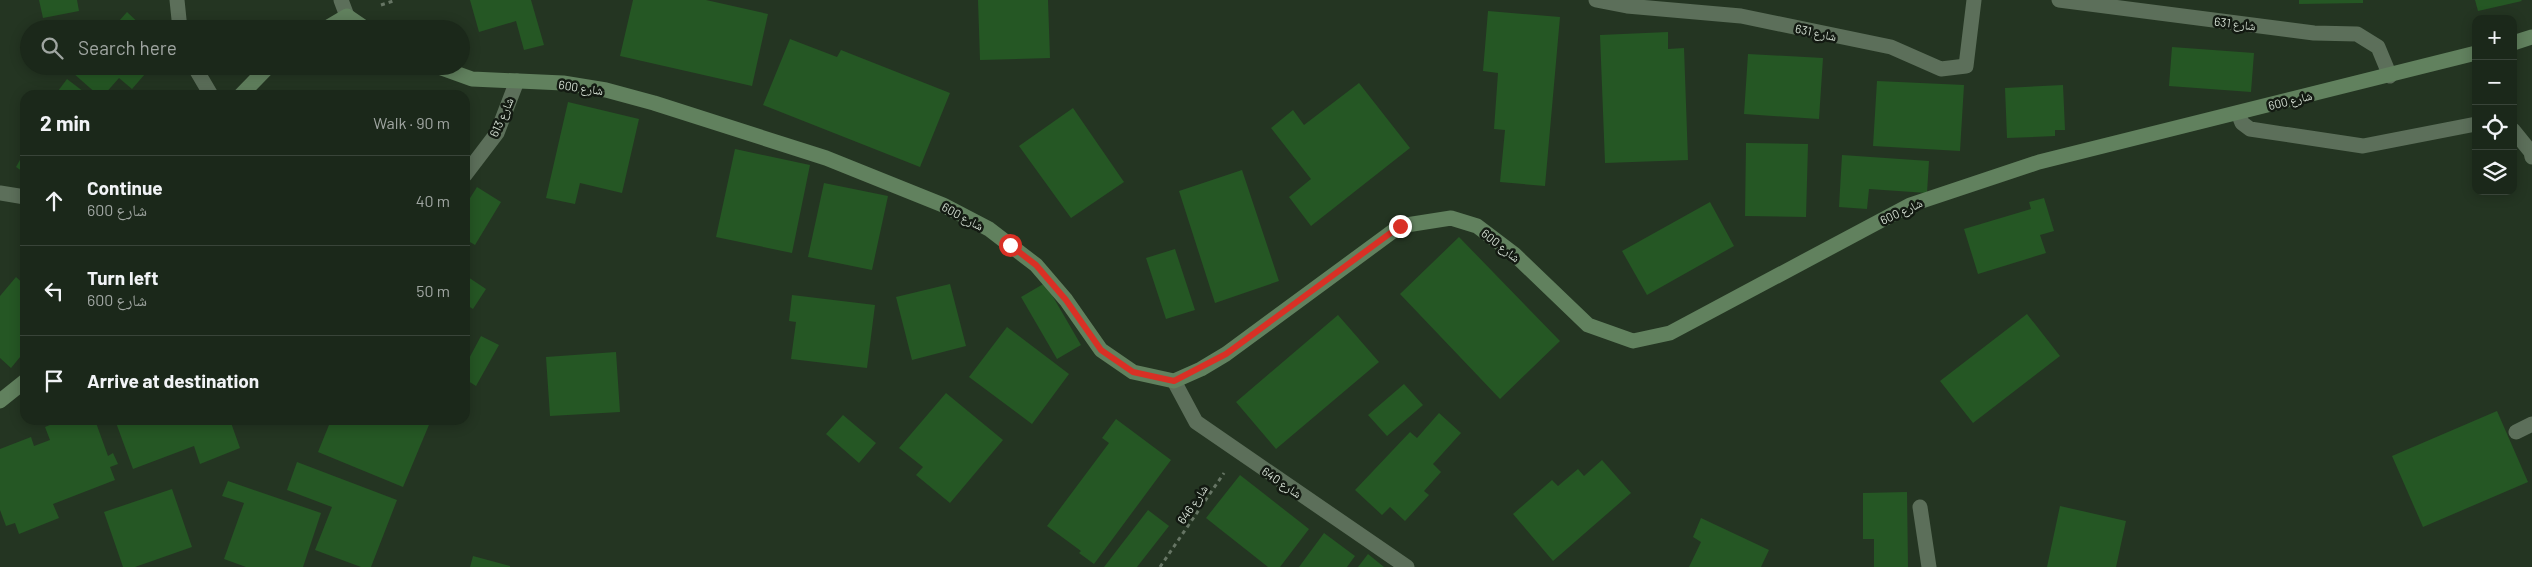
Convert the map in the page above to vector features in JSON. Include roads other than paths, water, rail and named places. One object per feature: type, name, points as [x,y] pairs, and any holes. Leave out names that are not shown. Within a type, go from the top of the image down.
[{"type":"main road","points":[[340,20],[347,16],[353,20]]},
{"type":"main road","points":[[2517,42],[2532,37]]},
{"type":"main road","name":"شارع 600","points":[[463,75],[472,78],[563,83],[606,90],[654,103],[826,158],[943,205],[989,229],[1036,265],[1066,300],[1101,350],[1133,372],[1174,381],[1226,354],[1400,226],[1451,218],[1477,226],[1535,272],[1588,325],[1633,341],[1670,333],[1910,205],[2039,162],[2472,54]]},
{"type":"main road","points":[[246,90],[260,75]]},
{"type":"main road","points":[[0,401],[20,384]]},
{"type":"street","points":[[177,0],[179,20]]},
{"type":"street","points":[[341,0],[347,16]]},
{"type":"street","name":"شارع 631","points":[[1596,0],[1627,6],[1740,16],[1891,47],[1941,69],[1966,66],[1974,0]]},
{"type":"street","name":"شارع 631","points":[[2059,0],[2314,33],[2356,34],[2378,47],[2390,76]]},
{"type":"street","points":[[199,75],[208,90]]},
{"type":"street","name":"شارع 613","points":[[470,168],[496,133],[517,81]]},
{"type":"street","points":[[2238,113],[2242,124],[2250,129],[2363,146],[2472,125]]},
{"type":"street","points":[[2517,136],[2532,157]]},
{"type":"street","points":[[0,193],[20,196]]},
{"type":"street","name":"شارع 640","points":[[1174,381],[1196,422],[1407,567]]},
{"type":"street","points":[[2516,432],[2532,424]]},
{"type":"street","points":[[1920,507],[1929,567]]}]
